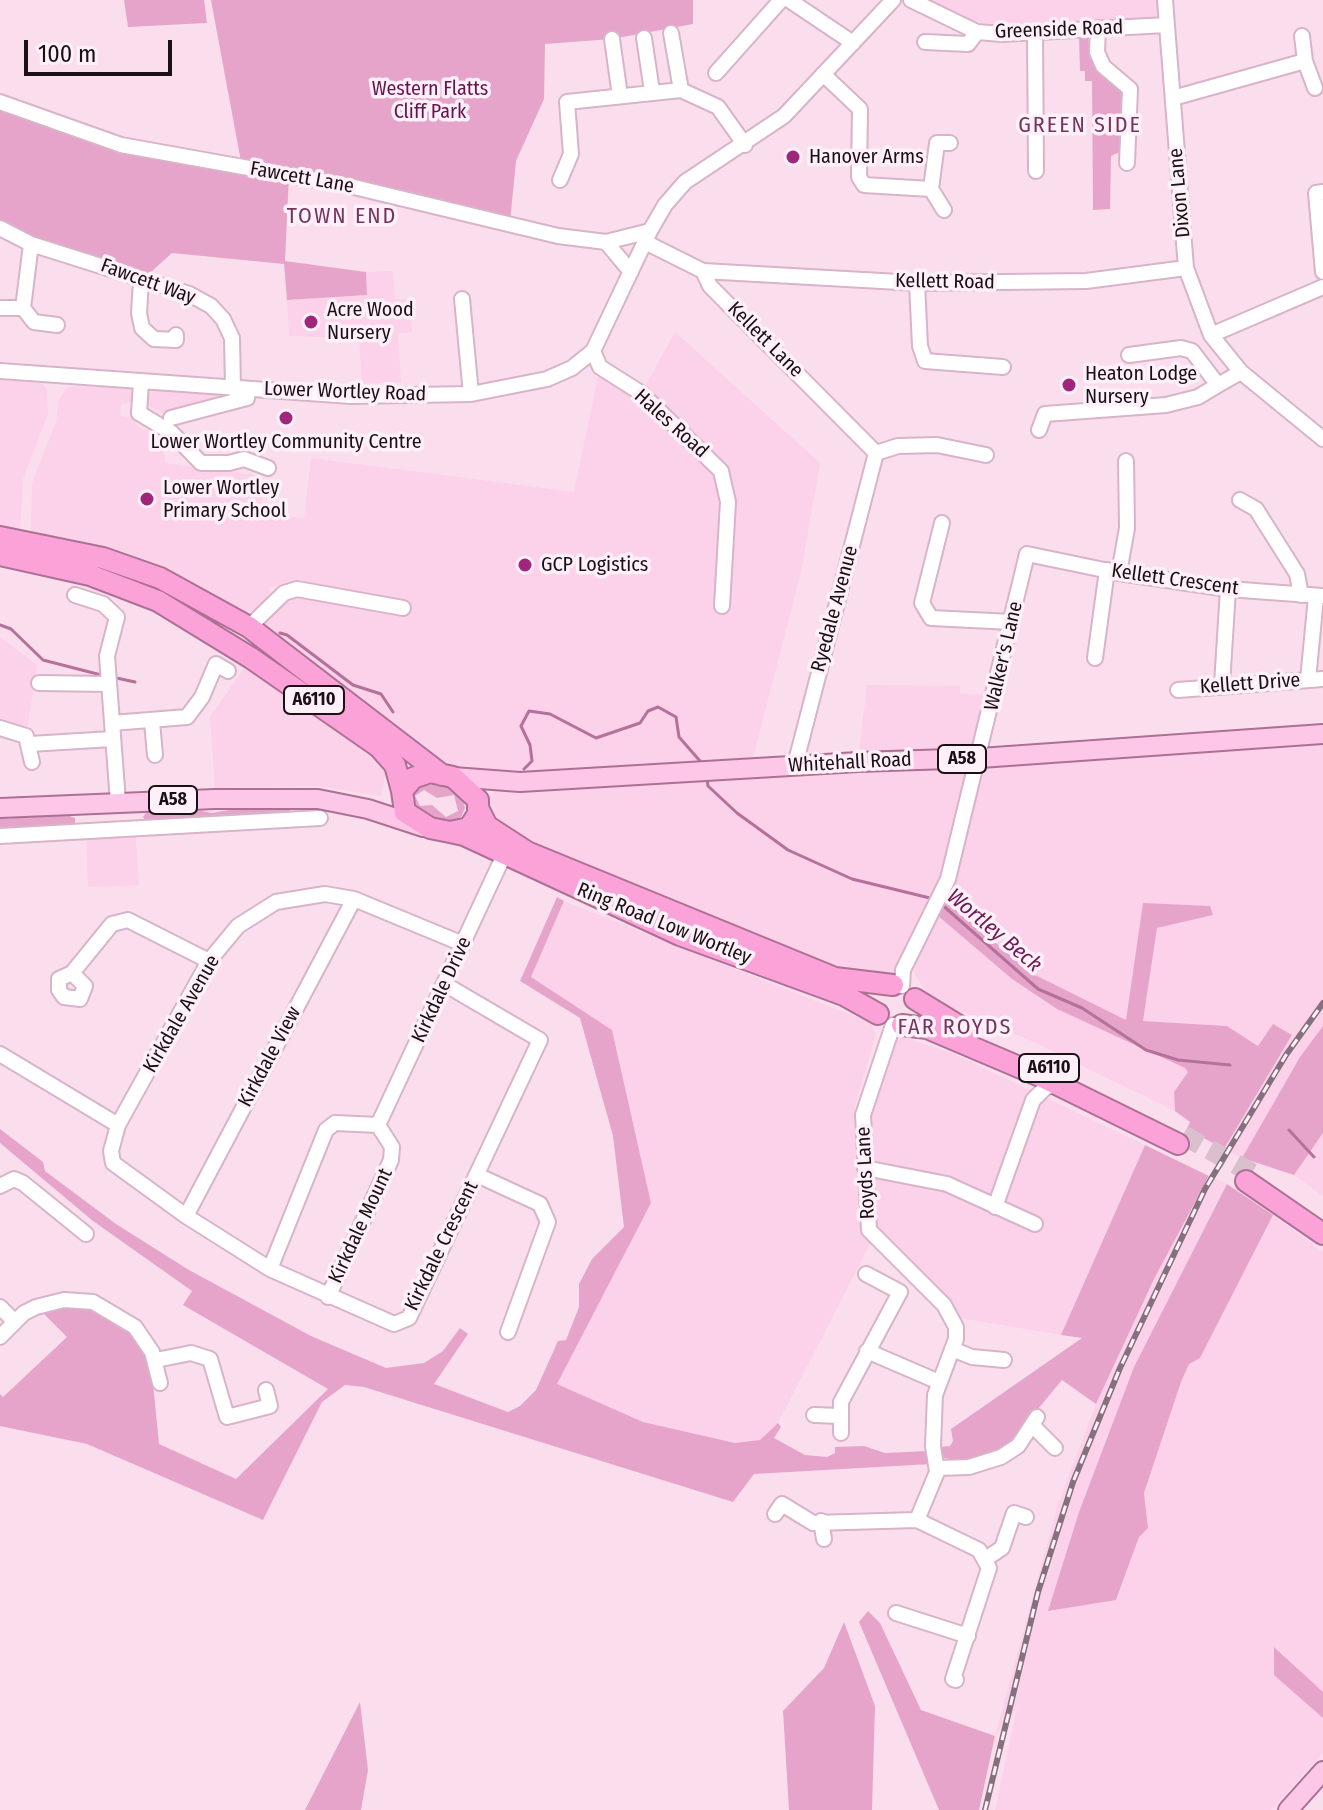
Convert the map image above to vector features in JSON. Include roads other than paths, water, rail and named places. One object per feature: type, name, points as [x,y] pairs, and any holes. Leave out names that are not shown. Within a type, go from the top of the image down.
[{"type":"highway","name":"A6110","points":[[0,537],[103,558],[160,578],[249,627],[472,792],[479,808]]},
{"type":"highway","name":"A6110","points":[[0,555],[90,575],[158,601],[304,693],[379,747],[395,765],[405,812],[440,830]]},
{"type":"highway","points":[[249,627],[251,644],[304,693]]},
{"type":"highway","points":[[402,792],[421,774],[448,776]]},
{"type":"highway","points":[[440,830],[469,828],[479,808]]},
{"type":"highway","name":"Ring Road Low Wortley","points":[[440,830],[464,835],[680,935],[844,995],[891,1021],[927,1028],[1181,1140],[1121,1102],[952,1025],[904,990],[835,978],[527,852],[487,826],[479,808]]},
{"type":"highway","points":[[904,990],[913,1016],[891,1021],[878,997],[904,990]]},
{"type":"highway","points":[[1323,1220],[1249,1177],[1323,1234]]},
{"type":"main road","name":"Whitehall Road","points":[[448,776],[520,782],[795,765],[980,758],[1323,734]]},
{"type":"main road","name":"Whitehall Road","points":[[479,808],[498,787],[520,782]]},
{"type":"main road","points":[[368,809],[386,805],[402,792]]},
{"type":"main road","name":"A58","points":[[0,808],[297,798],[368,809],[440,830]]},
{"type":"main road","points":[[1288,1810],[1323,1771]]},
{"type":"street","points":[[716,73],[781,0]]},
{"type":"street","points":[[789,0],[853,43]]},
{"type":"street","points":[[593,351],[665,205],[685,182],[745,145],[784,116],[893,0]]},
{"type":"street","name":"Greenside Road","points":[[911,0],[977,32],[1166,25]]},
{"type":"street","name":"Dixon Lane","points":[[1165,0],[1186,268],[1211,335],[1241,372],[1323,439]]},
{"type":"street","points":[[1098,28],[1097,52],[1103,66],[1130,89],[1127,163]]},
{"type":"street","points":[[925,42],[968,44],[977,32]]},
{"type":"street","points":[[1035,32],[1036,171]]},
{"type":"street","points":[[671,33],[681,90]]},
{"type":"street","points":[[1302,36],[1305,61],[1315,88]]},
{"type":"street","points":[[644,38],[652,91]]},
{"type":"street","points":[[612,39],[620,96]]},
{"type":"street","points":[[1173,98],[1305,61]]},
{"type":"street","points":[[823,74],[860,109],[859,177],[864,185],[931,189]]},
{"type":"street","points":[[560,180],[571,154],[567,102],[681,90],[718,107],[745,145]]},
{"type":"street","name":"Fawcett Lane","points":[[0,102],[121,145],[354,187],[558,236],[606,242],[647,237]]},
{"type":"street","points":[[944,210],[931,189],[937,143],[950,143]]},
{"type":"street","points":[[1323,192],[1316,193],[1323,272]]},
{"type":"street","name":"Fawcett Way","points":[[0,228],[31,244],[189,294],[211,306],[223,319],[233,346],[241,389]]},
{"type":"street","name":"Kellett Lane","points":[[647,237],[703,271],[710,286],[876,453]]},
{"type":"street","points":[[606,242],[631,272]]},
{"type":"street","points":[[31,244],[23,308],[34,322],[57,325]]},
{"type":"street","name":"Kellett Road","points":[[703,271],[917,283],[1086,281],[1186,268]]},
{"type":"street","points":[[141,281],[139,313],[142,328],[154,339],[176,340],[176,335]]},
{"type":"street","points":[[917,283],[920,346],[925,361],[1003,367]]},
{"type":"street","points":[[1211,335],[1323,287]]},
{"type":"street","points":[[462,299],[471,394]]},
{"type":"street","points":[[0,308],[23,308]]},
{"type":"street","points":[[1129,355],[1181,348],[1192,351],[1218,385]]},
{"type":"street","name":"Lower Wortley Road","points":[[0,371],[351,396],[471,394],[547,379],[572,368],[593,351]]},
{"type":"street","name":"Hales Road","points":[[593,351],[600,367],[641,393],[721,471],[728,502],[722,606]]},
{"type":"street","points":[[1039,430],[1045,414],[1166,405],[1198,397],[1241,372]]},
{"type":"street","points":[[141,382],[139,413],[172,433],[201,463],[229,463],[245,453],[268,468]]},
{"type":"street","points":[[171,418],[247,398],[241,389]]},
{"type":"street","points":[[876,453],[898,446],[937,445],[986,455]]},
{"type":"street","name":"Ryedale Avenue","points":[[795,765],[876,453]]},
{"type":"street","points":[[1095,658],[1113,572],[1127,528],[1126,461]]},
{"type":"street","points":[[1240,500],[1256,509],[1313,596],[1316,679]]},
{"type":"street","points":[[942,523],[922,603],[931,618],[1012,622]]},
{"type":"street","name":"Kellett Crescent","points":[[1027,554],[1113,572],[1228,589],[1313,596]]},
{"type":"street","name":"Walker's Lane","points":[[980,758],[1027,554]]},
{"type":"street","points":[[249,627],[284,593],[297,589],[403,608]]},
{"type":"street","points":[[1222,685],[1228,589]]},
{"type":"street","points":[[75,595],[103,604],[117,617],[107,656],[118,802]]},
{"type":"street","points":[[112,723],[187,717],[202,697],[218,665]]},
{"type":"street","name":"Kellett Drive","points":[[1178,690],[1316,679]]},
{"type":"street","points":[[39,683],[108,684]]},
{"type":"street","points":[[152,722],[155,755]]},
{"type":"street","points":[[0,728],[21,732],[30,744],[32,762]]},
{"type":"street","points":[[30,744],[112,739]]},
{"type":"street","points":[[904,990],[903,970],[934,901],[948,879],[980,758]]},
{"type":"street","points":[[297,798],[298,819]]},
{"type":"street","points":[[139,802],[140,828]]},
{"type":"street","points":[[79,804],[80,832]]},
{"type":"street","points":[[0,836],[320,818]]},
{"type":"street","name":"Kirkdale Drive","points":[[378,1125],[446,985],[504,855]]},
{"type":"street","name":"Kirkdale Avenue","points":[[111,1151],[118,1125],[209,961],[238,926],[276,902],[325,894],[354,899],[463,944]]},
{"type":"street","name":"Kirkdale View","points":[[186,1216],[354,899]]},
{"type":"street","points":[[72,973],[112,924],[128,920],[209,961]]},
{"type":"street","name":"Kirkdale Crescent","points":[[111,1151],[113,1163],[186,1216],[270,1269],[394,1324],[409,1318],[540,1040],[446,985]]},
{"type":"street","name":"Royds Lane","points":[[891,1021],[865,1101],[862,1123],[869,1230],[953,1317],[956,1339],[952,1349]]},
{"type":"street","points":[[0,1054],[118,1125]]},
{"type":"street","points":[[995,1207],[1039,1092],[1057,1085]]},
{"type":"street","points":[[270,1269],[326,1130],[335,1123],[378,1125]]},
{"type":"street","name":"Kirkdale Mount","points":[[328,1297],[391,1160],[392,1147],[378,1125]]},
{"type":"street","points":[[865,1168],[947,1184],[1035,1224]]},
{"type":"street","points":[[477,1175],[540,1204],[548,1222],[508,1332]]},
{"type":"street","points":[[0,1186],[14,1179],[23,1183],[86,1234]]},
{"type":"street","points":[[841,1433],[841,1402],[900,1292],[866,1274]]},
{"type":"street","points":[[0,1337],[14,1321],[51,1302],[93,1302],[135,1327],[156,1360],[160,1383]]},
{"type":"street","points":[[0,1307],[14,1321]]},
{"type":"street","points":[[917,1520],[937,1468],[933,1419],[939,1382],[952,1349],[972,1357],[1004,1360]]},
{"type":"street","points":[[867,1351],[939,1382]]},
{"type":"street","points":[[156,1360],[191,1353],[210,1359],[227,1417],[270,1406],[266,1390]]},
{"type":"street","points":[[814,1415],[841,1416]]},
{"type":"street","points":[[937,1468],[969,1467],[1001,1457],[1018,1446],[1035,1421],[1055,1448]]},
{"type":"street","points":[[775,1514],[782,1504],[813,1523],[917,1520],[979,1550],[987,1558],[986,1580],[953,1679],[956,1680]]},
{"type":"street","points":[[987,1558],[1002,1548],[1014,1513],[1026,1517]]},
{"type":"street","points":[[821,1521],[824,1539]]},
{"type":"street","points":[[896,1613],[968,1636]]},
{"type":"waterway","name":"Wortley Beck","points":[[0,625],[11,629],[43,660],[105,676]]},
{"type":"waterway","name":"Wortley Beck","points":[[280,633],[287,635],[353,685],[381,694],[393,712]]},
{"type":"waterway","name":"Wortley Beck","points":[[112,677],[135,682]]},
{"type":"waterway","name":"Wortley Beck","points":[[524,769],[532,761],[530,745],[521,726],[529,711],[550,714],[596,738],[640,723],[648,711],[658,707],[676,717],[679,737],[700,761]]},
{"type":"waterway","name":"Wortley Beck","points":[[707,779],[708,786],[737,813],[788,850],[852,879],[934,899]]},
{"type":"waterway","name":"Wortley Beck","points":[[940,903],[1038,989],[1082,1008],[1146,1050],[1178,1060],[1230,1065]]},
{"type":"waterway","name":"Wortley Beck","points":[[1289,1130],[1314,1157]]},
{"type":"tunnel","points":[[1183,1135],[1252,1173]]},
{"type":"railway","points":[[985,1810],[1038,1592],[1073,1482],[1120,1368],[1205,1189],[1286,1055],[1323,1003]]},
{"type":"place","name":"Hanover Arms","points":[[793,157]]},
{"type":"place","name":"Acre Wood Nursery","points":[[311,322]]},
{"type":"place","name":"Heaton Lodge Nursery","points":[[1069,385]]},
{"type":"place","name":"Lower Wortley Community Centre","points":[[286,418]]},
{"type":"place","name":"Lower Wortley Primary School","points":[[147,499]]},
{"type":"place","name":"GCP Logistics","points":[[525,565]]},
{"type":"district","name":"GREEN SIDE","points":[[1080,126]]},
{"type":"district","name":"TOWN END","points":[[342,217]]},
{"type":"district","name":"FAR ROYDS","points":[[955,1028]]},
{"type":"park label","name":"Western Flatts Cliff Park","points":[[430,100]]}]
